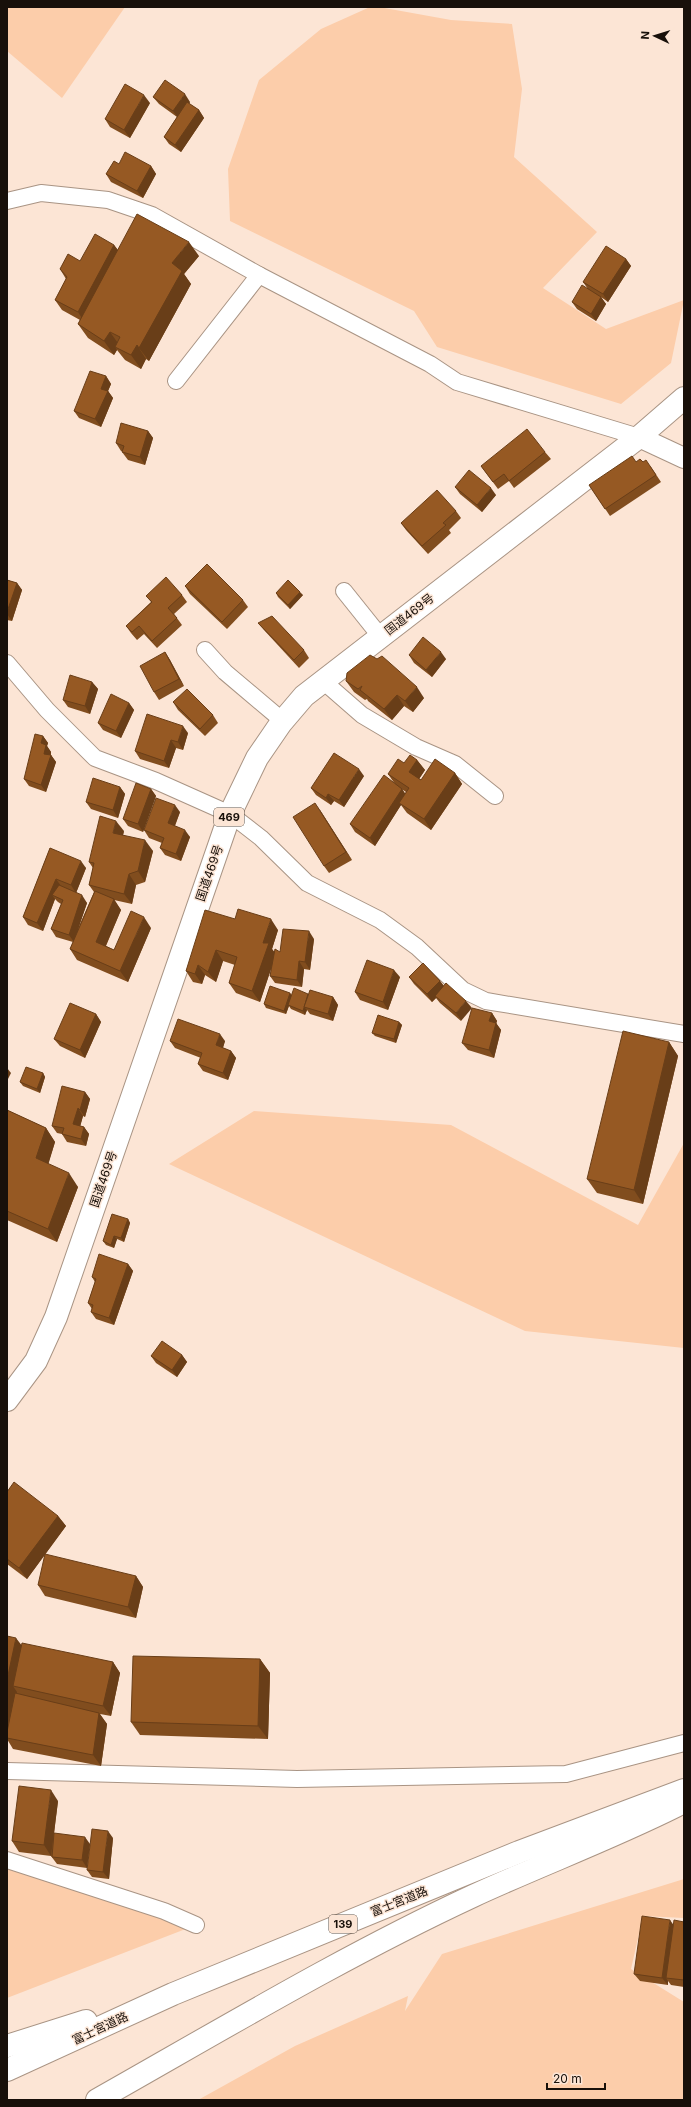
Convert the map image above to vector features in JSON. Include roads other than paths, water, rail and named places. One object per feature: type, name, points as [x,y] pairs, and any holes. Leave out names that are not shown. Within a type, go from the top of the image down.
[{"type":"highway","name":"国道469号","points":[[7,1400],[36,1361],[56,1317],[230,814],[256,758],[283,720],[304,696],[639,437],[684,398]]},
{"type":"highway","name":"富士宮道路","points":[[7,2070],[173,1994],[519,1852],[684,1790]]},
{"type":"highway","points":[[97,2100],[377,1944],[473,1896],[633,1827],[684,1802]]},
{"type":"highway","points":[[7,2046],[173,1994]]},
{"type":"street","points":[[7,201],[41,193],[108,200],[152,215],[259,275],[430,364],[457,382],[639,437],[684,458]]},
{"type":"street","points":[[176,381],[259,275]]},
{"type":"street","points":[[344,591],[380,636]]},
{"type":"street","points":[[205,650],[225,672],[283,720]]},
{"type":"street","points":[[7,663],[47,710],[95,758],[156,781],[230,814],[261,838],[307,883],[380,920],[417,947],[463,990],[486,1001],[684,1034]]},
{"type":"street","points":[[323,681],[362,715],[416,747],[455,764],[495,796]]},
{"type":"street","points":[[7,1771],[297,1778],[566,1774],[684,1742]]},
{"type":"street","points":[[7,1860],[164,1911],[196,1924]]}]
